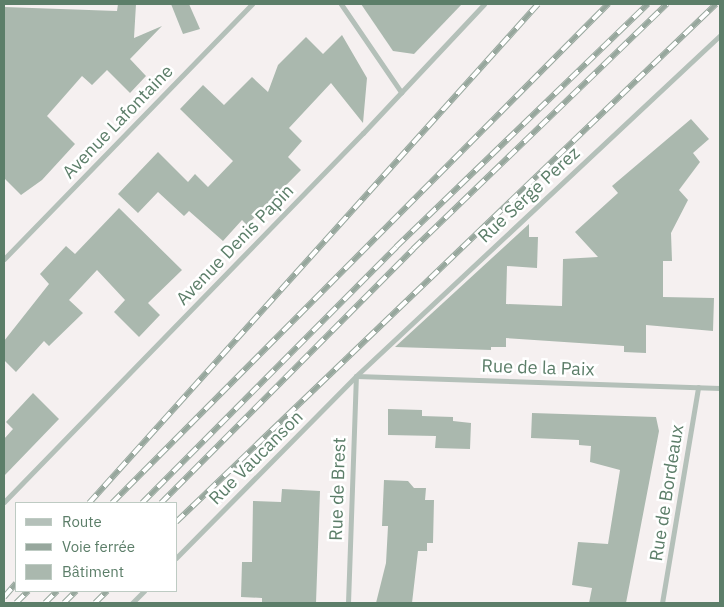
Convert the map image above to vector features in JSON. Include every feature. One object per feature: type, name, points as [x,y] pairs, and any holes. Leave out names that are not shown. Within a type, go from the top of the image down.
[{"type":"street","name":"Avenue Lafontaine","points":[[4,259],[252,4]]},
{"type":"street","points":[[341,4],[401,92]]},
{"type":"street","name":"Avenue Denis Papin","points":[[4,502],[484,4]]},
{"type":"street","name":"Rue Serge Perez","points":[[356,376],[720,34]]},
{"type":"street","name":"Rue de la Paix","points":[[356,376],[720,388]]},
{"type":"street","name":"Rue Vaucanson","points":[[178,556],[356,376]]},
{"type":"street","name":"Rue de Brest","points":[[348,603],[356,376]]},
{"type":"street","name":"Rue de Bordeaux","points":[[662,603],[698,387]]},
{"type":"street","points":[[132,603],[143,592]]},
{"type":"building","points":[[118,4],[136,4],[134,38],[162,26],[130,59],[146,76],[130,93],[107,70],[92,85],[82,76],[47,116],[75,144],[42,180],[21,195],[4,178],[4,7],[117,11]]},
{"type":"building","points":[[171,4],[189,4],[200,29],[183,34]]},
{"type":"building","points":[[361,4],[462,4],[414,54],[393,51]]},
{"type":"building","points":[[342,35],[367,78],[363,123],[331,83],[289,128],[302,141],[288,157],[301,170],[247,225],[242,220],[223,241],[189,211],[184,216],[158,192],[138,213],[118,194],[158,152],[188,182],[195,174],[208,187],[233,161],[180,109],[203,85],[224,105],[252,77],[268,92],[278,65],[306,37],[323,54]]},
{"type":"building","points":[[691,119],[709,139],[693,153],[700,162],[679,190],[688,200],[671,233],[672,261],[663,261],[663,297],[714,298],[713,331],[646,325],[646,353],[624,352],[624,346],[506,338],[506,347],[491,347],[491,350],[395,347],[529,224],[529,237],[538,237],[537,268],[507,266],[506,304],[562,306],[563,259],[598,257],[575,232],[618,193],[612,186]]},
{"type":"building","points":[[119,208],[182,270],[148,303],[160,315],[139,337],[114,312],[125,300],[97,270],[69,300],[83,313],[49,346],[44,341],[16,372],[4,360],[4,341],[49,284],[40,274],[66,246],[75,254]]},
{"type":"building","points":[[33,393],[59,419],[4,476],[4,439],[13,429],[6,422]]},
{"type":"building","points":[[388,409],[422,410],[422,416],[453,417],[453,421],[471,423],[470,449],[435,448],[436,436],[388,435]]},
{"type":"building","points":[[532,413],[656,417],[659,431],[626,603],[589,603],[592,588],[572,585],[578,542],[608,544],[620,470],[590,462],[591,446],[579,445],[579,440],[531,438]]},
{"type":"building","points":[[384,480],[408,481],[414,488],[426,488],[425,500],[434,500],[433,543],[427,543],[427,551],[418,551],[412,603],[376,603],[386,563],[388,526],[382,526]]},
{"type":"building","points":[[282,489],[320,491],[316,603],[262,603],[262,598],[241,597],[242,562],[252,562],[253,501],[281,502]]},
{"type":"railway","points":[[90,502],[538,4]]},
{"type":"railway","points":[[113,502],[608,4]]},
{"type":"railway","points":[[143,502],[396,247],[648,4]]},
{"type":"railway","points":[[162,502],[413,249],[667,4]]},
{"type":"railway","points":[[178,520],[716,4]]},
{"type":"railway","points":[[4,597],[15,584]]},
{"type":"railway","points":[[16,603],[27,592]]},
{"type":"railway","points":[[45,603],[56,592]]},
{"type":"railway","points":[[64,603],[75,592]]},
{"type":"railway","points":[[95,603],[106,592]]}]
